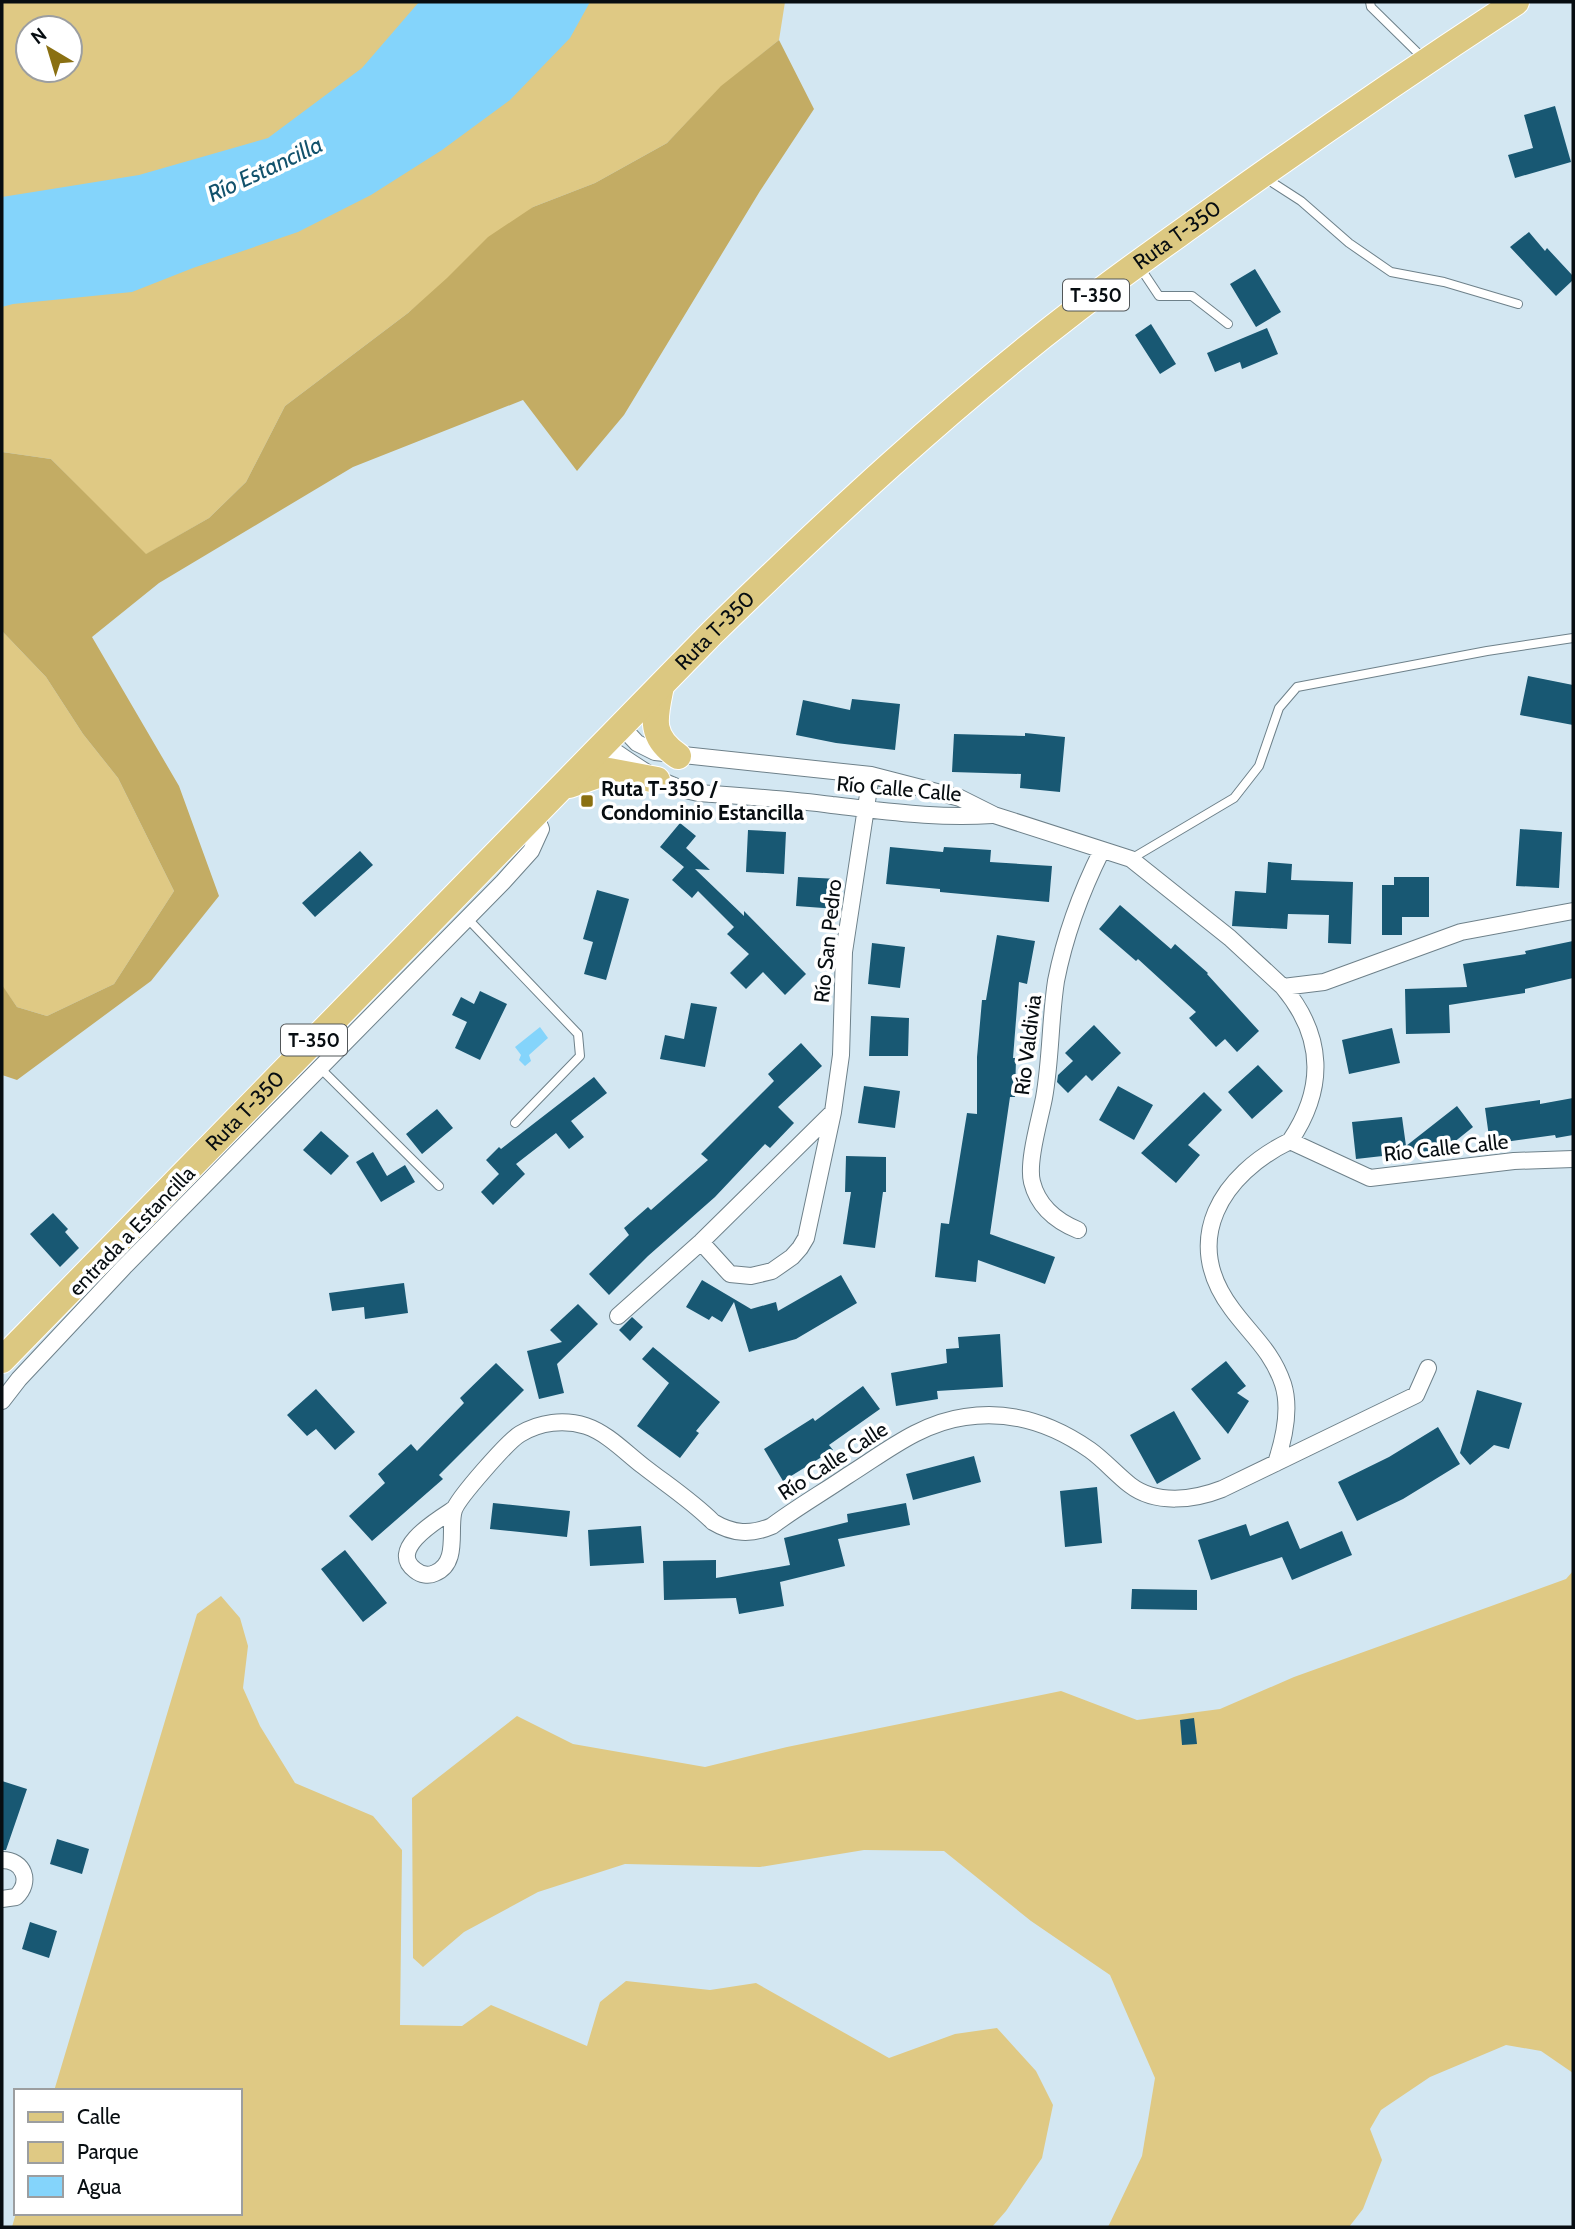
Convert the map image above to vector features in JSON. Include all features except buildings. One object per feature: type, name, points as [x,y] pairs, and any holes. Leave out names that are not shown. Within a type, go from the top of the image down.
[{"type":"main road","name":"Ruta T-350","points":[[10,1364],[558,790],[778,569],[908,449],[1020,354],[1138,264],[1426,61],[1516,2]]},
{"type":"main road","points":[[661,686],[655,711],[657,732],[669,750],[678,756]]},
{"type":"main road","points":[[558,790],[609,771],[657,780]]},
{"type":"street","name":"Río Calle Calle","points":[[613,735],[630,737],[655,752],[678,756],[871,775],[960,798],[994,815],[1131,859],[1230,938],[1283,987],[1306,1022],[1314,1045],[1316,1062],[1313,1096],[1308,1111],[1290,1141],[1259,1159],[1233,1184],[1209,1225],[1212,1267],[1223,1296],[1268,1352],[1284,1387],[1284,1432],[1276,1463]]},
{"type":"street","name":"Río Calle Calle","points":[[613,735],[657,780],[682,790],[919,816],[994,815]]},
{"type":"street","name":"Río San Pedro","points":[[701,1242],[730,1274],[762,1274],[783,1265],[806,1238],[833,1112],[841,1055],[844,953],[871,775]]},
{"type":"street","name":"entrada a Estancilla","points":[[2,1401],[10,1364],[124,1267],[531,851],[541,829],[535,814]]},
{"type":"street","name":"Río Valdivia","points":[[1078,1230],[1067,1226],[1049,1212],[1041,1202],[1031,1178],[1061,958],[1076,909],[1102,850]]},
{"type":"street","points":[[1283,987],[1324,982],[1461,932],[1573,911]]},
{"type":"street","points":[[618,1316],[701,1242],[833,1112]]},
{"type":"street","name":"Río Calle Calle","points":[[1290,1141],[1370,1178],[1514,1161],[1573,1159]]},
{"type":"street","name":"Río Calle Calle","points":[[454,1509],[510,1441],[533,1427],[560,1422],[587,1426],[599,1432],[713,1522],[731,1531],[751,1533],[772,1526],[913,1434],[947,1420],[965,1417],[1002,1415],[1042,1424],[1061,1432],[1091,1451],[1130,1486],[1160,1496],[1176,1498],[1207,1494],[1416,1395],[1428,1368]]},
{"type":"street","points":[[2,1860],[21,1867],[25,1880],[16,1897],[2,1899]]},
{"type":"lane","points":[[1370,2],[1371,7],[1426,61]]},
{"type":"lane","points":[[1262,175],[1301,201],[1349,243],[1391,272],[1444,282],[1518,304]]},
{"type":"lane","points":[[1138,264],[1159,296],[1192,296],[1228,324]]},
{"type":"lane","points":[[1131,859],[1234,798],[1259,766],[1279,708],[1297,687],[1487,651],[1573,638]]},
{"type":"lane","points":[[467,918],[578,1034],[580,1056],[515,1124]]},
{"type":"lane","points":[[320,1068],[439,1186]]},
{"type":"green space","points":[[2,2],[785,2],[779,40],[721,87],[667,143],[595,183],[533,207],[408,313],[285,406],[246,482],[209,518],[145,555],[51,459],[2,452]]},
{"type":"green space","points":[[2,631],[46,677],[83,734],[118,778],[174,891],[114,984],[47,1016],[17,1007],[2,986]]},
{"type":"green space","points":[[1573,1571],[1573,2073],[1541,2051],[1506,2045],[1430,2077],[1381,2110],[1370,2129],[1382,2160],[1363,2209],[1349,2227],[1108,2227],[1142,2156],[1155,2078],[1110,1975],[1031,1921],[944,1851],[864,1850],[760,1867],[625,1864],[538,1892],[464,1932],[423,1967],[413,1958],[412,1798],[517,1716],[573,1744],[705,1767],[787,1747],[1061,1691],[1137,1720],[1220,1709],[1294,1677],[1566,1579]]},
{"type":"green space","points":[[221,1596],[240,1618],[248,1646],[243,1688],[260,1726],[295,1783],[373,1816],[402,1850],[400,2025],[462,2026],[491,2005],[587,2046],[600,2002],[626,1981],[710,1990],[756,1983],[889,2058],[955,2034],[997,2028],[1036,2071],[1053,2105],[1042,2158],[1006,2211],[992,2227],[12,2227],[15,2215],[242,2215],[242,2089],[55,2089],[197,1614]]},
{"type":"shaded area","points":[[779,40],[814,109],[760,191],[624,415],[577,471],[523,400],[353,467],[159,583],[92,637],[179,786],[219,896],[151,981],[17,1080],[2,1075],[2,985],[17,1007],[47,1016],[114,984],[174,891],[118,778],[83,734],[46,677],[2,631],[2,452],[51,459],[146,554],[209,518],[246,482],[285,406],[408,313],[488,237],[533,207],[595,183],[667,143],[721,86]]},
{"type":"water","name":"Río Estancilla","points":[[419,2],[590,2],[570,38],[510,100],[442,150],[371,195],[298,232],[132,292],[2,307],[2,197],[139,175],[268,138],[362,68]]},
{"type":"water","points":[[540,1027],[548,1038],[529,1055],[531,1061],[525,1066],[519,1060],[521,1055],[515,1047]]},
{"type":"place","name":"Ruta T-350 / Condominio Estancilla","points":[[587,801]]}]
